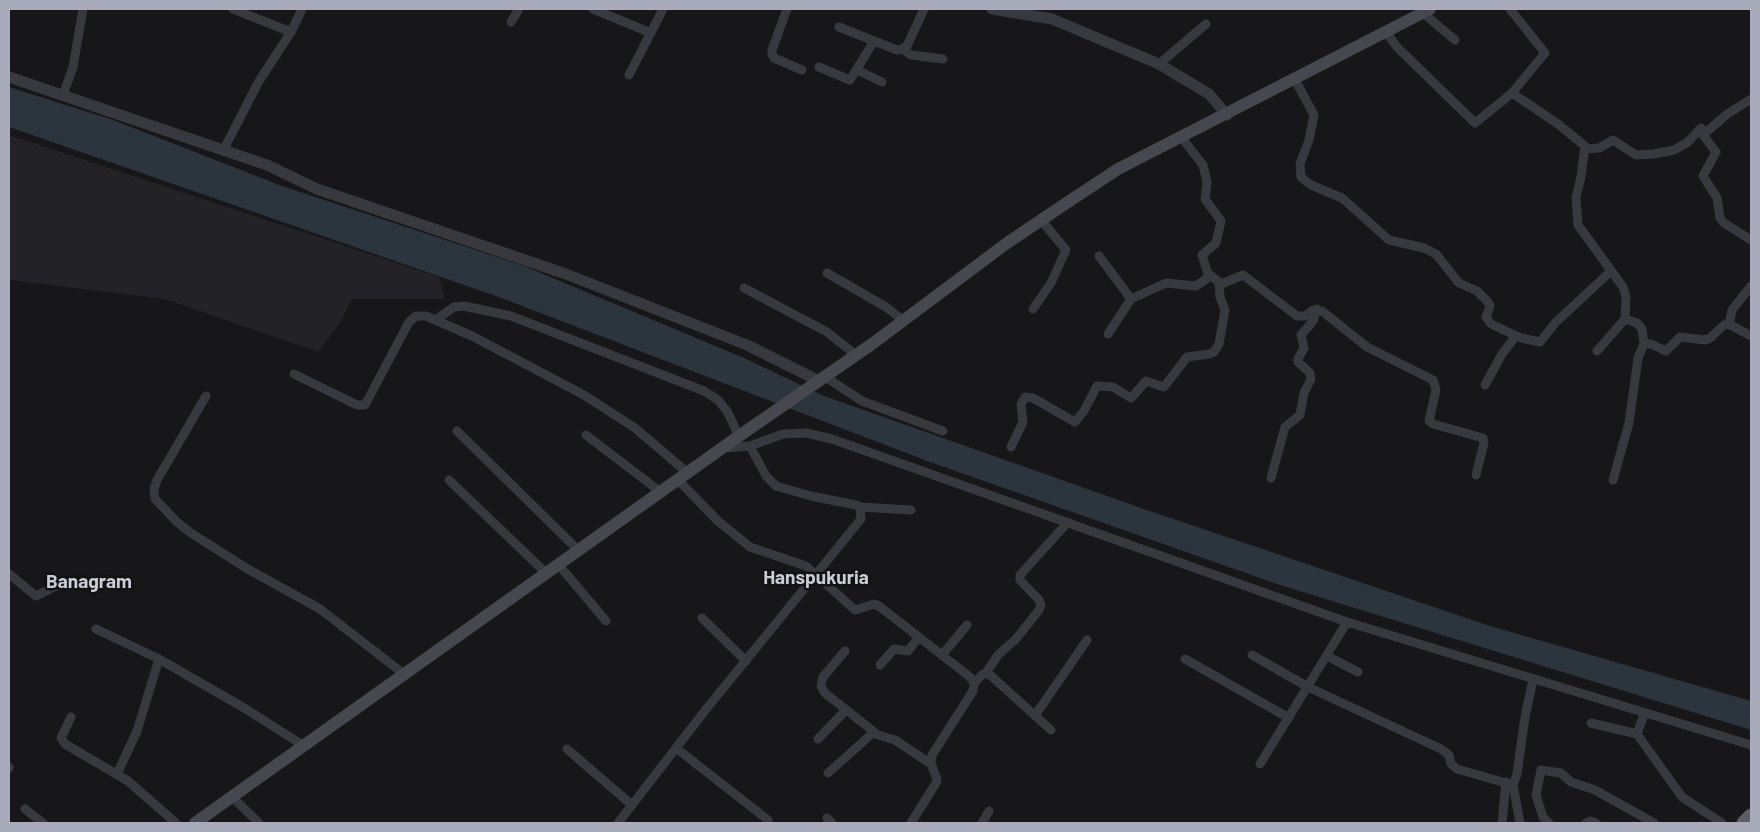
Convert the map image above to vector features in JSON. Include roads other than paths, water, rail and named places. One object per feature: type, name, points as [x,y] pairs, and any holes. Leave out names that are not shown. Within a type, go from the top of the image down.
[{"type":"highway","points":[[1744,823],[1751,816]]},
{"type":"main road","points":[[194,823],[546,572],[662,493],[739,436],[904,321],[1041,220],[1118,169],[1227,115],[1294,78],[1426,11]]},
{"type":"street","points":[[63,95],[73,67],[83,9]]},
{"type":"street","points":[[233,9],[291,32]]},
{"type":"street","points":[[223,151],[259,81],[291,32],[302,9]]},
{"type":"street","points":[[511,22],[519,9]]},
{"type":"street","points":[[593,9],[651,33]]},
{"type":"street","points":[[629,75],[663,9]]},
{"type":"street","points":[[787,9],[772,54],[774,58],[802,70]]},
{"type":"street","points":[[902,50],[907,46],[924,9]]},
{"type":"street","points":[[992,9],[1052,19],[1159,64],[1209,94],[1227,115]]},
{"type":"street","points":[[1386,32],[1397,47],[1475,123],[1512,93],[1545,52],[1510,9]]},
{"type":"street","points":[[1426,11],[1455,40]]},
{"type":"street","points":[[1159,64],[1206,24]]},
{"type":"street","points":[[839,27],[911,55],[943,58]]},
{"type":"street","points":[[819,67],[846,80],[853,78],[874,41]]},
{"type":"street","points":[[857,70],[882,82]]},
{"type":"street","points":[[9,77],[267,166],[317,189],[566,274],[747,345],[862,401],[943,431]]},
{"type":"street","points":[[1294,78],[1314,115],[1309,140],[1300,164],[1301,178],[1311,185],[1342,198],[1389,240],[1424,248],[1436,254],[1459,284],[1477,292],[1488,302],[1487,321],[1516,336],[1534,342],[1544,339],[1556,322],[1611,271]]},
{"type":"street","points":[[1512,93],[1574,135],[1586,149]]},
{"type":"street","points":[[1751,99],[1705,132],[1704,137],[1716,152],[1703,176],[1717,198],[1720,218],[1724,224],[1751,240]]},
{"type":"street","points":[[1586,149],[1599,148],[1613,140],[1636,155],[1654,154],[1674,150],[1688,142],[1701,128],[1705,132]]},
{"type":"street","points":[[1011,447],[1024,422],[1021,404],[1025,397],[1033,398],[1075,422],[1084,411],[1097,386],[1113,387],[1131,398],[1146,381],[1164,387],[1187,356],[1209,354],[1214,352],[1219,344],[1225,314],[1219,285],[1216,279],[1209,274],[1202,255],[1216,244],[1221,221],[1204,199],[1207,182],[1203,164],[1181,137]]},
{"type":"street","points":[[1586,149],[1576,197],[1578,225],[1625,293],[1625,319],[1597,351]]},
{"type":"street","points":[[1033,309],[1051,283],[1066,250],[1041,220]]},
{"type":"street","points":[[1098,256],[1131,298]]},
{"type":"street","points":[[827,273],[886,307],[904,321]]},
{"type":"street","points":[[1108,334],[1131,298],[1170,282],[1196,286],[1209,274]]},
{"type":"street","points":[[1219,285],[1243,275],[1297,316],[1305,316],[1313,310],[1327,314],[1367,347],[1433,380],[1436,390],[1429,421],[1433,424],[1483,438],[1484,443],[1476,475]]},
{"type":"street","points":[[1729,324],[1732,310],[1751,286]]},
{"type":"street","points":[[744,288],[827,332],[856,355]]},
{"type":"street","points":[[438,319],[454,307],[464,306],[511,316],[704,391],[718,400],[727,411],[739,436]]},
{"type":"street","points":[[1271,478],[1285,427],[1300,414],[1304,393],[1312,379],[1310,374],[1298,362],[1298,359],[1304,348],[1301,335],[1313,321],[1317,310]]},
{"type":"street","points":[[294,374],[357,405],[365,405],[409,322],[416,316],[438,319],[584,395],[635,428],[684,477],[718,521],[750,548],[796,562],[816,574],[849,606],[860,610],[869,605],[879,606],[970,677],[974,683],[973,691],[934,749],[931,764],[937,779],[911,823]]},
{"type":"street","points":[[1613,480],[1629,423],[1639,352],[1644,344],[1642,329],[1637,323],[1625,319]]},
{"type":"street","points":[[1644,344],[1651,344],[1666,351],[1680,337],[1705,340],[1710,338],[1724,325],[1729,324],[1751,336]]},
{"type":"street","points":[[1485,385],[1502,354],[1516,336]]},
{"type":"street","points":[[206,396],[157,480],[154,488],[155,499],[177,522],[191,533],[246,568],[320,609],[404,674]]},
{"type":"street","points":[[457,431],[578,550]]},
{"type":"street","points":[[723,448],[750,446],[783,434],[818,435],[1347,622],[1751,745]]},
{"type":"street","points":[[586,435],[662,493]]},
{"type":"street","points":[[750,446],[766,476],[776,486],[860,508],[911,510]]},
{"type":"street","points":[[449,480],[546,572]]},
{"type":"street","points":[[618,823],[676,748],[857,525],[862,513],[860,508]]},
{"type":"street","points":[[974,683],[986,673],[998,654],[1016,639],[1039,610],[1041,605],[1039,600],[1020,580],[1020,575],[1068,522]]},
{"type":"street","points":[[558,564],[606,621]]},
{"type":"street","points":[[9,574],[36,596],[56,586]]},
{"type":"street","points":[[702,618],[746,661]]},
{"type":"street","points":[[1260,764],[1347,622]]},
{"type":"street","points":[[942,655],[967,625]]},
{"type":"street","points":[[96,628],[159,659],[304,746]]},
{"type":"street","points":[[880,665],[894,649],[908,651],[918,637]]},
{"type":"street","points":[[1036,714],[1087,640]]},
{"type":"street","points":[[845,651],[824,675],[821,686],[824,693],[874,732],[895,740],[931,764]]},
{"type":"street","points":[[1252,655],[1308,687],[1441,749],[1449,755],[1451,764],[1457,769],[1509,784]]},
{"type":"street","points":[[1327,656],[1358,672]]},
{"type":"street","points":[[117,774],[137,731],[159,659]]},
{"type":"street","points":[[1185,659],[1289,718]]},
{"type":"street","points":[[986,673],[1036,714],[1051,730]]},
{"type":"street","points":[[1502,823],[1509,784],[1517,774],[1525,717],[1533,680]]},
{"type":"street","points":[[818,739],[846,710]]},
{"type":"street","points":[[71,717],[62,738],[64,744],[134,785],[176,823]]},
{"type":"street","points":[[1637,734],[1643,717]]},
{"type":"street","points":[[1591,722],[1637,734],[1682,797],[1722,823]]},
{"type":"street","points":[[828,772],[874,732]]},
{"type":"street","points":[[676,748],[768,820]]},
{"type":"street","points":[[567,749],[632,805]]},
{"type":"street","points":[[1549,823],[1543,817],[1536,795],[1541,770],[1561,773],[1570,782],[1595,790],[1654,823]]},
{"type":"street","points":[[1509,784],[1520,823]]},
{"type":"street","points":[[232,797],[259,823]]},
{"type":"street","points":[[25,809],[43,823]]},
{"type":"street","points":[[982,823],[989,810]]},
{"type":"street","points":[[1586,823],[1596,823]]},
{"type":"district","name":"Hanspukuria","points":[[816,578]]},
{"type":"district","name":"Banagram","points":[[89,582]]}]
